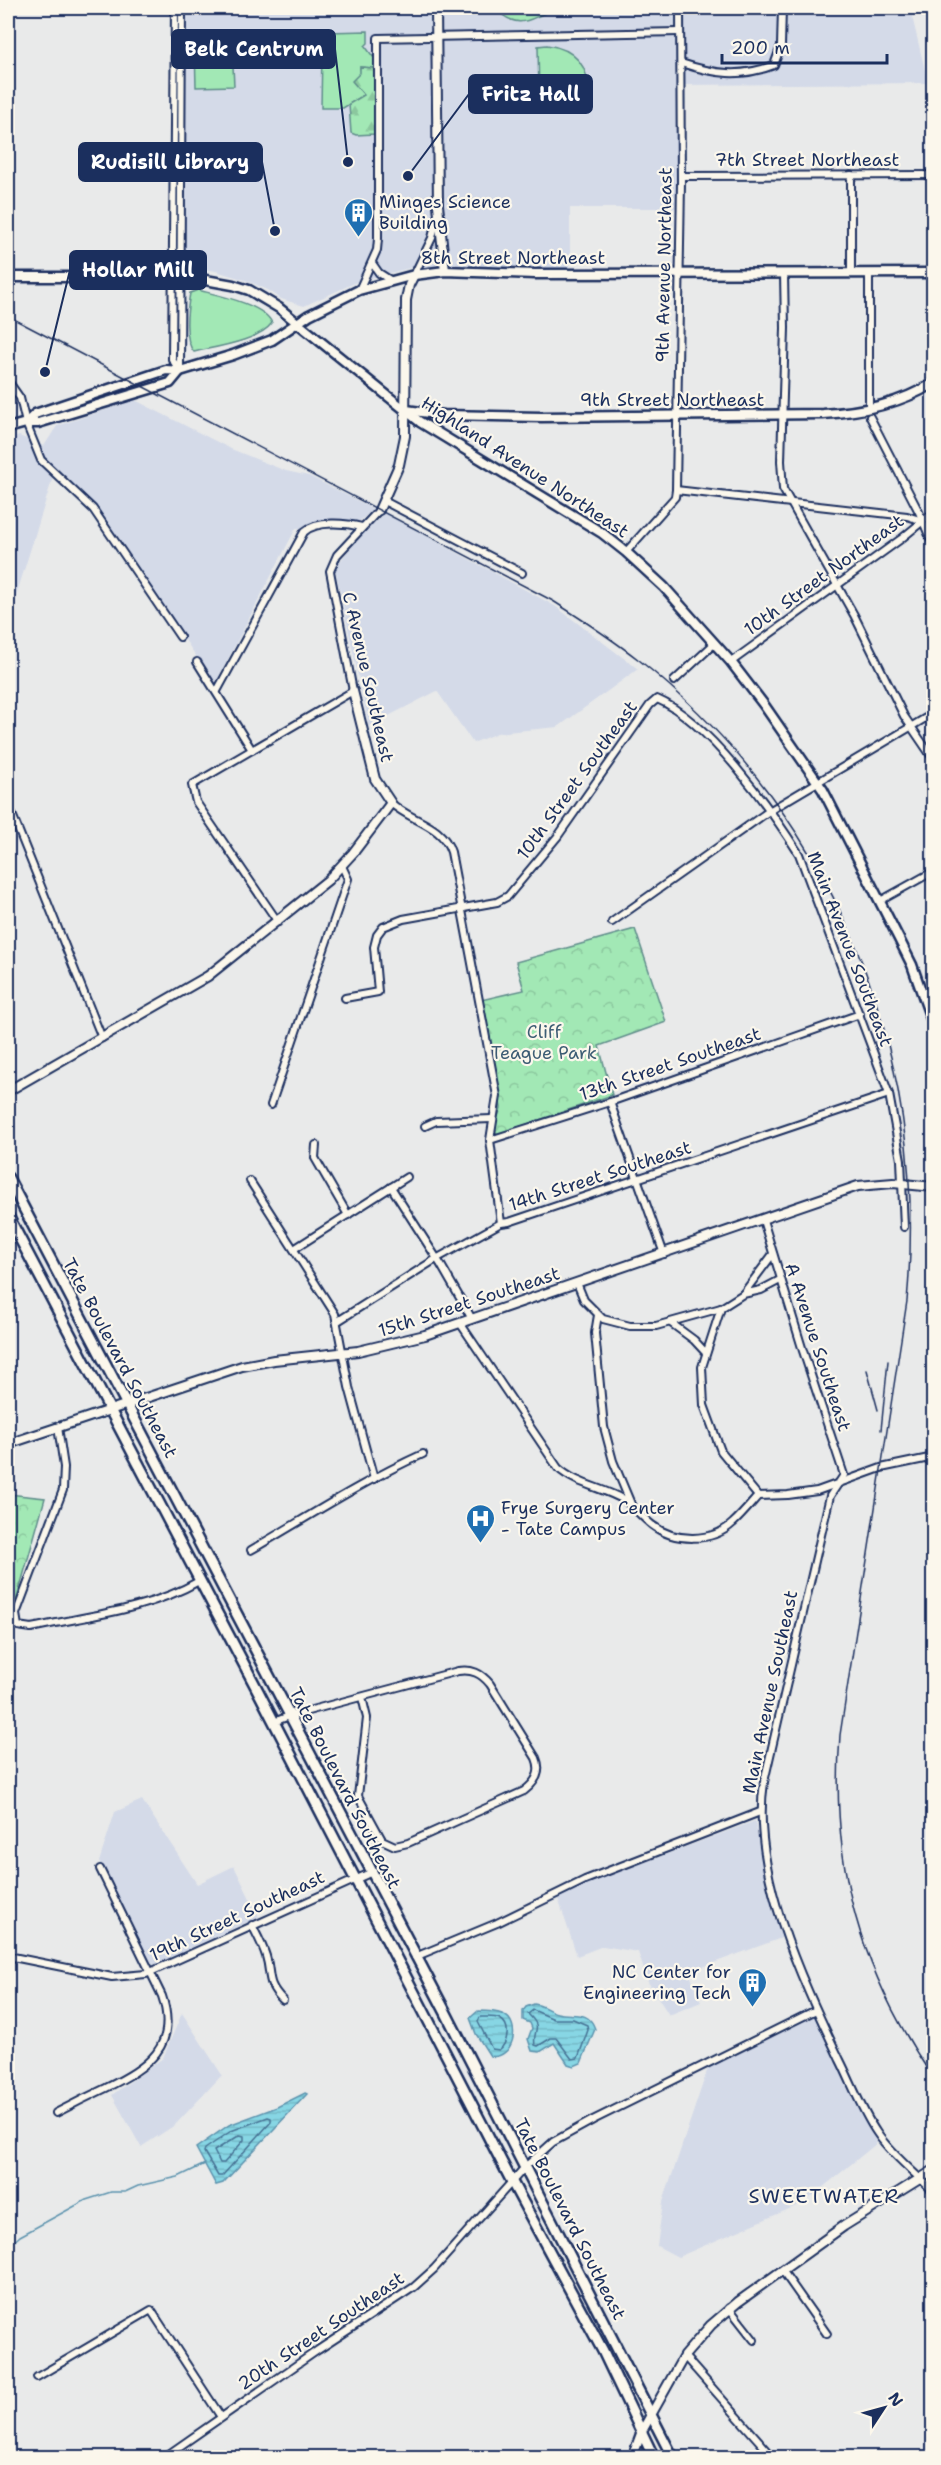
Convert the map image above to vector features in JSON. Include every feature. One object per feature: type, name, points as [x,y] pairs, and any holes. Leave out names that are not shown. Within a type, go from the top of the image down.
[{"type":"main road","name":"8th Street Northeast","points":[[180,371],[260,345],[359,290],[414,274],[445,271],[535,274],[933,273]]},
{"type":"main road","points":[[8,277],[177,277],[213,280],[249,290],[297,323]]},
{"type":"main road","name":"Highland Avenue Northeast","points":[[297,323],[420,422],[581,518],[627,552],[664,587],[715,643],[818,781],[912,965],[933,1027]]},
{"type":"main road","points":[[26,423],[35,414],[166,370],[180,371]]},
{"type":"main road","points":[[8,428],[26,423],[38,423],[170,382],[180,371]]},
{"type":"main road","name":"9th Street Northeast","points":[[406,410],[444,416],[677,417],[869,413],[933,383]]},
{"type":"main road","name":"Tate Boulevard Southeast","points":[[8,1178],[525,2167],[673,2457]]},
{"type":"main road","name":"Tate Boulevard Southeast","points":[[8,1216],[512,2182],[603,2351],[654,2457]]},
{"type":"street","points":[[175,8],[178,38],[177,277],[172,359],[174,366],[180,371]]},
{"type":"street","points":[[178,38],[182,8]]},
{"type":"street","points":[[436,8],[438,205],[445,271]]},
{"type":"street","name":"9th Avenue Northeast","points":[[676,490],[681,177],[680,8]]},
{"type":"street","points":[[681,63],[697,69],[733,74],[753,73],[774,65],[781,46],[782,8]]},
{"type":"street","points":[[359,290],[377,250],[378,239],[378,38],[679,32]]},
{"type":"street","points":[[178,38],[238,39]]},
{"type":"street","points":[[851,175],[851,273]]},
{"type":"street","name":"7th Street Northeast","points":[[681,177],[933,175]]},
{"type":"street","points":[[379,510],[404,451],[406,300],[409,285],[432,238],[438,205]]},
{"type":"street","points":[[372,263],[379,273],[390,280]]},
{"type":"street","points":[[869,273],[869,413],[923,521],[933,547]]},
{"type":"street","points":[[784,274],[781,482],[789,501],[838,585],[910,727],[933,760]]},
{"type":"street","points":[[8,381],[20,398],[26,423],[41,460],[93,509],[180,637]]},
{"type":"street","points":[[627,552],[675,497],[676,490],[789,501],[908,516],[923,521]]},
{"type":"street","points":[[384,501],[522,573]]},
{"type":"street","name":"C Avenue Southeast","points":[[379,510],[337,555],[330,572],[353,692],[375,779],[391,803],[406,816],[436,829],[445,837],[451,852],[497,1096],[490,1140],[501,1223]]},
{"type":"street","name":"10th Street Northeast","points":[[731,662],[838,585],[933,512]]},
{"type":"street","points":[[217,692],[304,532],[315,525],[347,524],[362,527]]},
{"type":"street","points":[[674,681],[715,643]]},
{"type":"street","points":[[197,662],[252,750]]},
{"type":"street","points":[[278,922],[196,802],[192,785],[353,692]]},
{"type":"street","name":"Main Avenue Southeast","points":[[657,699],[680,712],[706,735],[785,832],[804,864],[889,1094],[901,1160],[904,1227]]},
{"type":"street","name":"10th Street Southeast","points":[[345,998],[376,993],[378,986],[374,947],[380,930],[386,925],[403,919],[497,902],[508,896],[558,836],[650,705],[657,699]]},
{"type":"street","points":[[612,922],[778,805],[933,713]]},
{"type":"street","points":[[8,1091],[208,976],[317,890],[342,866],[391,803]]},
{"type":"street","points":[[8,804],[102,1038]]},
{"type":"street","points":[[271,1105],[348,879],[342,866]]},
{"type":"street","points":[[880,901],[933,871]]},
{"type":"street","name":"13th Street Southeast","points":[[490,1140],[610,1102],[860,1014]]},
{"type":"street","name":"14th Street Southeast","points":[[338,1322],[436,1259],[501,1223],[637,1180],[889,1094]]},
{"type":"street","points":[[610,1102],[664,1254]]},
{"type":"street","points":[[425,1126],[442,1121],[492,1119]]},
{"type":"street","points":[[316,1145],[315,1158],[348,1215]]},
{"type":"street","points":[[294,1249],[407,1177]]},
{"type":"street","points":[[250,1181],[330,1304],[338,1322],[349,1387],[374,1479]]},
{"type":"street","name":"15th Street Southeast","points":[[8,1444],[242,1366],[274,1360],[344,1353],[400,1342],[664,1254],[858,1186],[885,1183],[933,1187]]},
{"type":"street","points":[[391,1187],[472,1319]]},
{"type":"street","name":"A Avenue Southeast","points":[[763,1220],[780,1280],[844,1475],[841,1483]]},
{"type":"street","points":[[743,1294],[773,1254]]},
{"type":"street","points":[[577,1283],[584,1300],[598,1315],[612,1322],[630,1326],[656,1326],[721,1308],[743,1294],[761,1290],[780,1280]]},
{"type":"street","points":[[721,1308],[701,1376],[707,1416],[720,1451],[758,1496]]},
{"type":"street","points":[[598,1315],[595,1333],[604,1428],[613,1461],[632,1507]]},
{"type":"street","points":[[460,1323],[553,1461],[565,1474],[611,1494],[632,1507],[652,1525],[670,1534],[689,1538],[710,1536],[732,1524],[758,1496],[805,1493],[881,1468],[933,1457]]},
{"type":"street","points":[[671,1323],[689,1335],[706,1353]]},
{"type":"street","points":[[58,1427],[64,1467],[63,1490],[15,1614],[18,1626],[31,1628],[145,1604],[199,1581]]},
{"type":"street","points":[[250,1550],[374,1479],[423,1454]]},
{"type":"street","name":"Main Avenue Southeast","points":[[841,1483],[830,1496],[764,1782],[760,1812],[763,1841],[777,1907],[799,1971],[874,2130],[933,2192]]},
{"type":"street","points":[[274,1722],[289,1716],[458,1671],[478,1672],[490,1684],[536,1758],[539,1767],[537,1778],[524,1791],[401,1846],[391,1845],[380,1837],[358,1796],[367,1719],[362,1697]]},
{"type":"street","points":[[416,1958],[497,1923],[585,1880],[760,1812]]},
{"type":"street","points":[[56,2113],[134,2074],[158,2052],[166,2032],[167,2014],[152,1972],[100,1869]]},
{"type":"street","name":"19th Street Southeast","points":[[8,1956],[112,1977],[135,1976],[152,1972],[370,1873]]},
{"type":"street","points":[[252,1925],[267,1959],[269,1976],[275,1991],[283,2000]]},
{"type":"street","name":"20th Street Southeast","points":[[163,2457],[414,2288],[525,2167],[546,2148],[570,2132],[816,2010]]},
{"type":"street","points":[[632,2457],[642,2432],[684,2356],[729,2308],[844,2226],[933,2170]]},
{"type":"street","points":[[782,2270],[827,2334]]},
{"type":"street","points":[[729,2308],[754,2340]]},
{"type":"street","points":[[37,2378],[151,2310],[221,2417]]},
{"type":"street","points":[[684,2356],[774,2457]]},
{"type":"shaded area","points":[[185,8],[910,8],[928,83],[676,85],[676,208],[570,208],[570,269],[410,268],[359,281],[304,306],[281,299],[268,290],[245,280],[216,271],[185,266]]},
{"type":"shaded area","points":[[135,400],[231,449],[286,471],[309,476],[374,509],[350,529],[296,528],[215,684],[92,503],[59,472],[53,477],[16,596],[8,610],[8,441],[19,436],[44,446],[57,426]]},
{"type":"shaded area","points":[[384,513],[555,606],[638,669],[558,727],[497,733],[473,743],[437,691],[369,726],[335,568],[355,542]]},
{"type":"shaded area","points":[[142,1800],[197,1884],[234,1866],[259,1917],[153,1965],[99,1862],[115,1812]]},
{"type":"shaded area","points":[[755,1821],[765,1874],[784,1937],[689,1972],[701,2002],[669,2015],[648,1982],[638,1952],[603,1946],[577,1956],[557,1895]]},
{"type":"shaded area","points":[[182,2013],[222,2075],[175,2125],[141,2147],[112,2095],[163,2058]]},
{"type":"shaded area","points":[[815,2016],[877,2143],[805,2202],[678,2257],[657,2246],[663,2202],[708,2068]]},
{"type":"green space","points":[[486,8],[505,8],[522,14],[541,8],[560,8],[560,10],[522,22],[506,18],[496,10],[486,10]]},
{"type":"green space","points":[[368,31],[368,43],[365,46],[374,58],[374,68],[360,67],[364,95],[343,108],[321,108],[322,51],[327,51],[327,32]]},
{"type":"green space","points":[[547,45],[566,51],[579,61],[587,76],[589,95],[539,96],[538,46]]},
{"type":"green space","points":[[232,46],[234,86],[196,87],[195,47]]},
{"type":"green space","points":[[360,67],[374,68],[374,134],[351,133],[349,104],[364,95],[352,81],[360,73]]},
{"type":"green space","points":[[198,290],[250,306],[267,316],[272,323],[266,329],[247,339],[194,352],[188,340],[187,316],[190,293]]},
{"type":"green space","name":"Cliff Teague Park","points":[[635,929],[666,1022],[599,1046],[612,1095],[498,1134],[493,1131],[501,1108],[481,1000],[524,990],[516,962]]},
{"type":"green space","points":[[8,1494],[45,1498],[8,1630]]},
{"type":"water","points":[[534,2004],[557,2013],[579,2015],[589,2019],[595,2029],[581,2063],[574,2066],[568,2064],[554,2043],[540,2052],[532,2051],[528,2039],[532,2028],[530,2023],[523,2020],[523,2011]]},
{"type":"water","points":[[478,2011],[496,2012],[508,2018],[513,2032],[512,2040],[505,2053],[490,2056],[476,2034],[470,2018]]},
{"type":"water","points":[[307,2094],[223,2183],[216,2185],[196,2148],[229,2125],[277,2107]]},
{"type":"waterway","points":[[8,2247],[20,2236],[86,2200],[178,2177],[205,2164]]},
{"type":"railway","points":[[8,316],[553,601],[597,630],[639,660],[708,722],[767,791],[816,866],[856,946],[884,1030],[903,1118],[910,1208],[907,1301],[840,1735],[838,1783],[840,1829],[846,1873],[869,1958],[908,2039],[934,2079]]},
{"type":"railway","points":[[881,1430],[888,1361]]},
{"type":"railway","points":[[867,1370],[878,1410]]},
{"type":"place","name":"Belk Centrum","points":[[348,162]]},
{"type":"place","name":"Fritz Hall","points":[[408,176]]},
{"type":"place","name":"Rudisill Library","points":[[275,231]]},
{"type":"place","name":"Minges Science Building","points":[[358,238]]},
{"type":"place","name":"Hollar Mill","points":[[45,372]]},
{"type":"place","name":"Frye Surgery Center - Tate Campus","points":[[480,1544]]},
{"type":"place","name":"NC Center for Engineering Tech","points":[[752,2008]]},
{"type":"district","name":"SWEETWATER","points":[[824,2196]]}]
